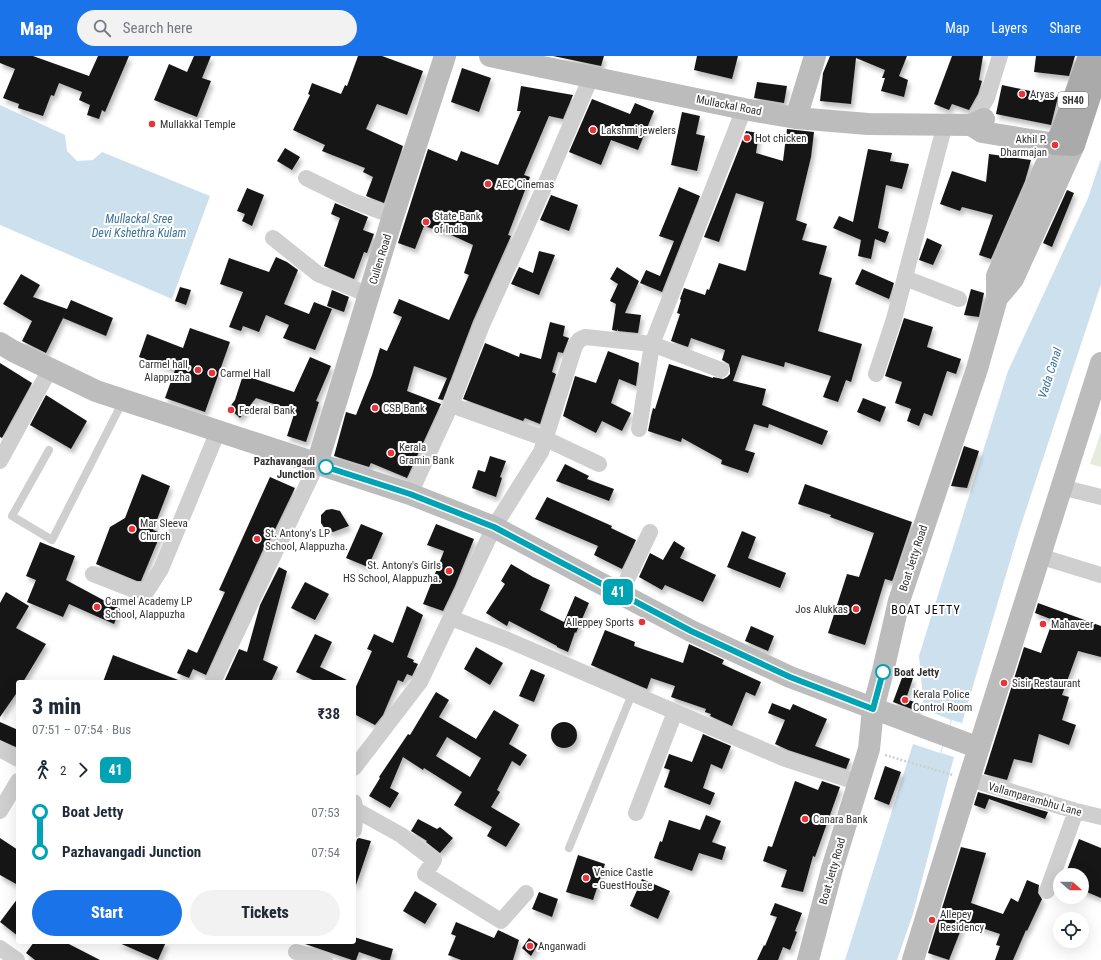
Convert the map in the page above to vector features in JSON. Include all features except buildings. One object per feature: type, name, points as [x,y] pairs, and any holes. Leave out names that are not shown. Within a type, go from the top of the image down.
[{"type":"main road","name":"Cullen Road","points":[[317,464],[393,216],[445,56]]},
{"type":"main road","name":"Mullackal Road","points":[[490,56],[744,109],[796,118],[868,124],[971,125],[982,132],[1068,138]]},
{"type":"main road","points":[[796,118],[815,56]]},
{"type":"main road","name":"SH40","points":[[1068,138],[1089,56]]},
{"type":"main road","name":"SH40","points":[[1068,138],[1101,63]]},
{"type":"main road","name":"Boat Jetty Road","points":[[808,960],[832,869],[869,749],[872,732],[873,709],[899,601],[977,369],[997,298],[1013,279],[1068,138]]},
{"type":"main road","points":[[0,343],[13,351],[96,391],[410,494],[494,527],[691,631],[790,677],[979,748]]},
{"type":"main road","points":[[913,960],[961,777],[979,748],[1101,363]]},
{"type":"street","points":[[971,125],[987,98],[1000,56]]},
{"type":"street","points":[[410,494],[451,405],[482,325],[542,192],[591,77]]},
{"type":"street","points":[[638,429],[652,344],[744,109]]},
{"type":"street","points":[[876,374],[894,319],[945,124]]},
{"type":"street","points":[[306,178],[353,201],[393,216]]},
{"type":"street","points":[[273,238],[318,274],[369,295]]},
{"type":"street","points":[[905,278],[959,299]]},
{"type":"street","points":[[356,765],[420,682],[494,527],[541,452],[575,346],[579,340],[585,337],[652,344],[721,370]]},
{"type":"street","points":[[0,461],[50,369]]},
{"type":"street","points":[[451,405],[546,439],[599,464]]},
{"type":"street","points":[[93,574],[134,590],[147,591],[161,569],[218,431]]},
{"type":"street","points":[[214,680],[317,464]]},
{"type":"street","points":[[1061,487],[1101,497]]},
{"type":"street","points":[[620,594],[650,532]]},
{"type":"street","points":[[1039,556],[1101,575]]},
{"type":"street","points":[[451,618],[508,640],[785,759],[859,784]]},
{"type":"street","points":[[636,813],[675,712]]},
{"type":"street","points":[[0,749],[16,758]]},
{"type":"street","name":"Vallamparambhu Lane","points":[[961,777],[1101,817]]},
{"type":"street","points":[[0,811],[16,784]]},
{"type":"street","points":[[356,805],[434,860],[425,874],[501,921],[526,893]]},
{"type":"street","points":[[1047,891],[1076,811]]},
{"type":"street","points":[[296,952],[324,960]]},
{"type":"lane","points":[[49,450],[12,516],[52,540],[123,400]]},
{"type":"lane","points":[[569,848],[632,694]]},
{"type":"path","points":[[899,760],[961,777]]},
{"type":"shaded area","points":[[1101,432],[1101,467],[1090,464]]},
{"type":"water","name":"Mullackal Sree Devi Kshethra Kulam","points":[[0,105],[65,135],[67,151],[77,161],[93,160],[102,152],[210,196],[172,299],[0,225]]},
{"type":"water","name":"Vada Canal","points":[[1101,159],[1101,284],[1019,531],[962,723],[952,720],[941,753],[954,757],[913,914],[897,960],[845,960],[913,744],[940,753],[951,720],[924,709],[919,656],[1008,371],[1088,198]]},
{"type":"bus line","name":"41","points":[[326,467],[410,494],[494,527],[691,631],[790,677],[873,709],[883,672]]},
{"type":"place","name":"Aryas","points":[[1022,94]]},
{"type":"place","name":"Mullakkal Temple","points":[[152,124]]},
{"type":"place","name":"Lakshmi jewelers","points":[[593,130]]},
{"type":"place","name":"Hot chicken","points":[[747,138]]},
{"type":"place","name":"Akhil P. Dharmajan","points":[[1055,145]]},
{"type":"place","name":"AEC Cinemas","points":[[488,184]]},
{"type":"place","name":"State Bank of India","points":[[426,222]]},
{"type":"place","name":"Carmel hall, Alappuzha","points":[[198,370]]},
{"type":"place","name":"Carmel Hall","points":[[212,373]]},
{"type":"place","name":"CSB Bank","points":[[375,408]]},
{"type":"place","name":"Federal Bank","points":[[231,410]]},
{"type":"place","name":"Kerala Gramin Bank","points":[[391,453]]},
{"type":"place","name":"Pazhavangadi Junction","points":[[326,467]]},
{"type":"place","name":"Mar Sleeva Church","points":[[132,529]]},
{"type":"place","name":"St. Antony's LP School, Alappuzha.","points":[[257,539]]},
{"type":"place","name":"St. Antony's Girls HS School, Alappuzha.","points":[[449,571]]},
{"type":"place","name":"Carmel Academy LP School, Alappuzha","points":[[97,607]]},
{"type":"place","name":"Jos Alukkas","points":[[856,609]]},
{"type":"place","name":"Alleppey Sports","points":[[642,622]]},
{"type":"place","name":"Mahaveer","points":[[1043,624]]},
{"type":"place","name":"Boat Jetty","points":[[883,672]]},
{"type":"place","name":"Sisir Restaurant","points":[[1004,683]]},
{"type":"place","name":"Kerala Police Control Room","points":[[905,700]]},
{"type":"place","name":"Canara Bank","points":[[805,819]]},
{"type":"place","name":"Venice Castle - GuestHouse","points":[[586,878]]},
{"type":"place","name":"Allepey Residency","points":[[932,920]]},
{"type":"place","name":"Anganwadi","points":[[530,946]]},
{"type":"district","name":"BOAT JETTY","points":[[926,610]]}]
